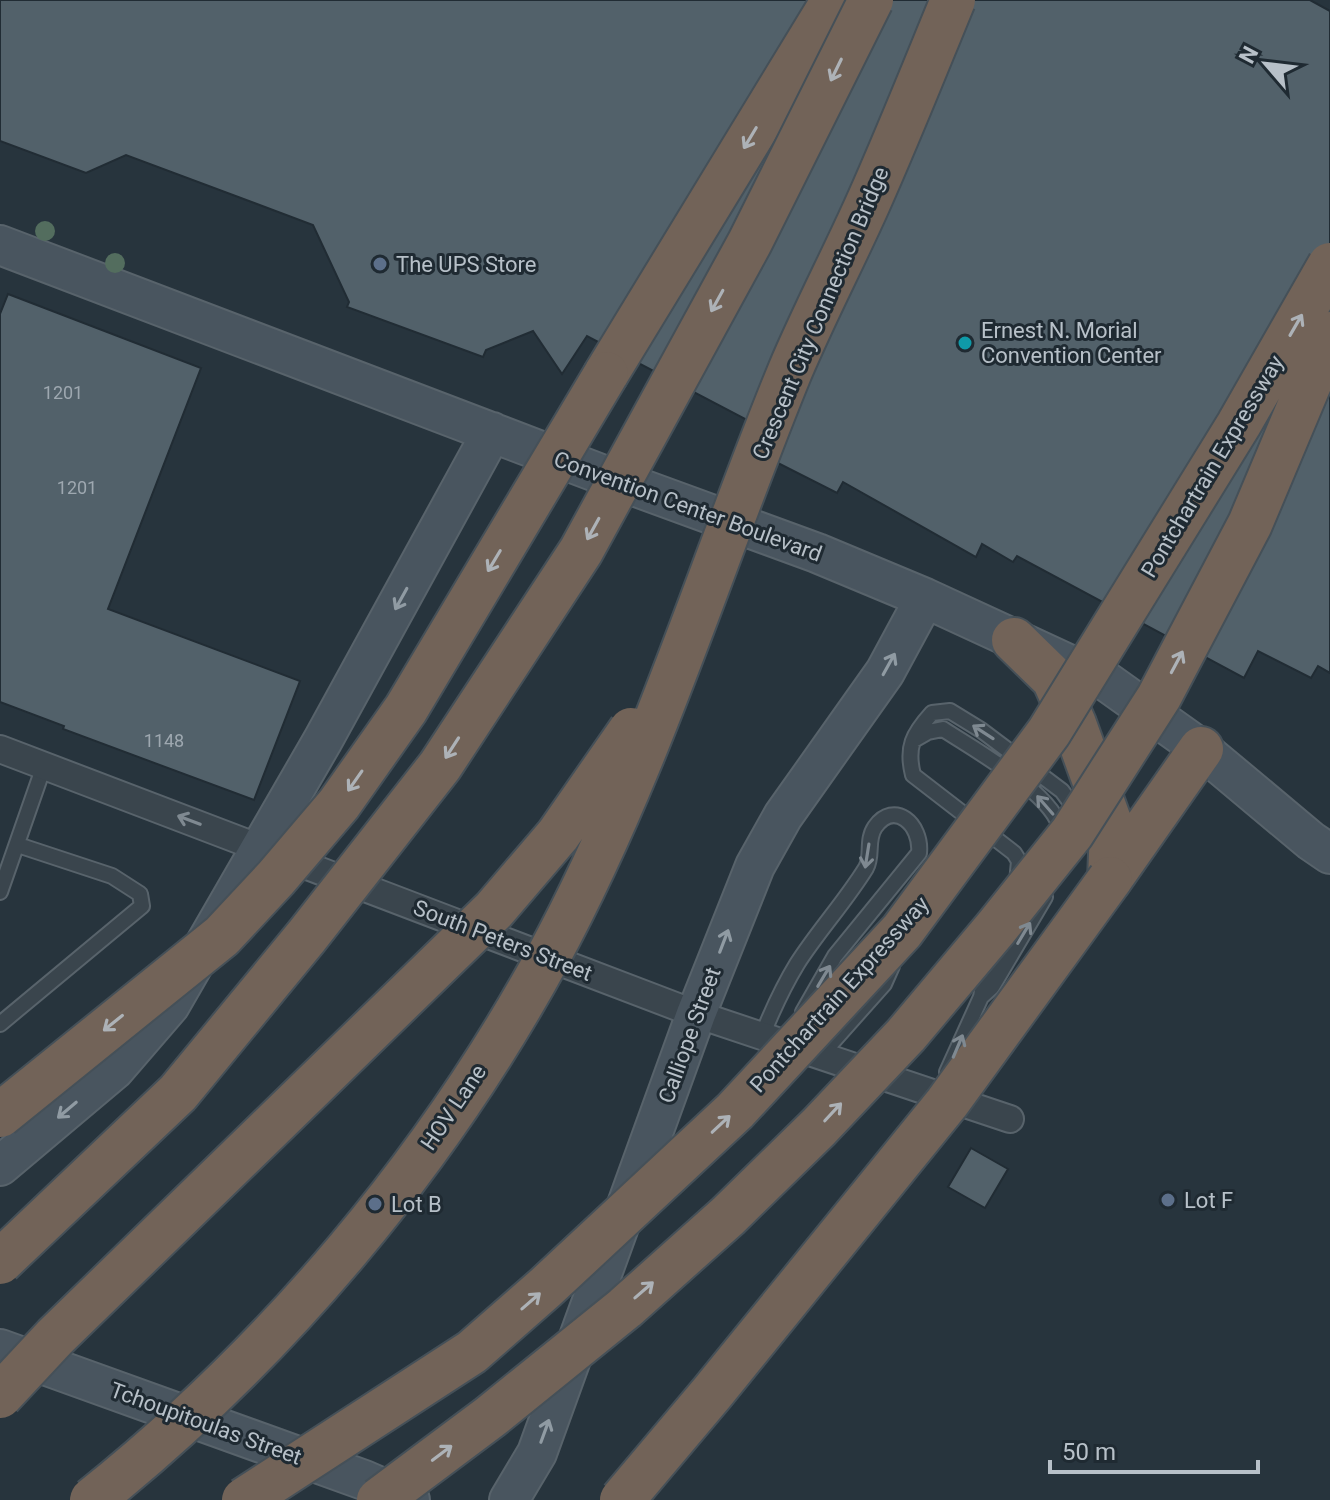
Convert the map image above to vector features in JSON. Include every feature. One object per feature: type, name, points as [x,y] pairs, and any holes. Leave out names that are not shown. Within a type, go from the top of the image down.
[{"type":"highway","points":[[0,1115],[222,936],[339,804],[406,709],[834,0]]},
{"type":"highway","points":[[0,1262],[178,1093],[307,936],[440,766],[581,551],[750,242],[871,0]]},
{"type":"highway","name":"Crescent City Connection Bridge","points":[[690,628],[792,367],[868,203],[953,0]]},
{"type":"highway","name":"Pontchartrain Expressway","points":[[244,1500],[472,1352],[735,1111],[902,931],[1049,732],[1223,451],[1330,265]]},
{"type":"highway","points":[[379,1500],[625,1308],[728,1216],[819,1127],[906,1035],[996,928],[1072,833],[1159,697],[1250,524],[1330,334]]},
{"type":"highway","points":[[0,1396],[55,1337],[494,910],[558,835],[622,746],[690,628]]},
{"type":"highway","name":"HOV Lane","points":[[92,1500],[212,1397],[299,1305],[368,1226],[432,1139],[495,1045],[548,957],[648,741],[690,628]]},
{"type":"highway","points":[[1014,640],[1054,679],[1074,724],[1112,829],[1110,879]]},
{"type":"highway","points":[[622,1500],[947,1103],[1201,749]]},
{"type":"highway","points":[[290,1500],[472,1352]]},
{"type":"street","name":"Convention Center Boulevard","points":[[0,245],[817,553],[925,598],[1107,682],[1201,749],[1330,854]]},
{"type":"street","points":[[0,1166],[114,1070],[170,1005],[262,847],[492,432]]},
{"type":"street","name":"Calliope Street","points":[[509,1500],[537,1453],[696,1014],[755,866],[783,816],[885,672],[925,598]]},
{"type":"street","name":"South Peters Street","points":[[0,749],[696,1014],[1010,1119]]},
{"type":"street","name":"Tchoupitoulas Street","points":[[0,1349],[350,1475],[410,1500]]},
{"type":"lane","points":[[857,1068],[1018,881],[1019,861],[1014,853],[913,775],[908,757],[913,740],[917,730],[932,713],[950,711],[1016,754],[1062,791],[1078,813],[1075,848],[992,987],[981,997]]},
{"type":"lane","points":[[913,740],[943,729],[1039,796],[1060,822],[1061,837],[1043,876],[985,974],[981,997],[938,1095]]},
{"type":"lane","points":[[0,892],[44,766]]},
{"type":"lane","points":[[762,1036],[798,962],[868,865],[869,841],[876,827],[884,819],[894,816],[905,819],[915,828],[920,840],[919,853],[835,956],[787,1045]]},
{"type":"lane","points":[[820,1056],[884,984],[934,876],[974,821]]},
{"type":"lane","points":[[0,1024],[142,906],[140,894],[112,876],[18,845]]},
{"type":"building","name":"Ernest N. Morial Convention Center","points":[[0,0],[1310,0],[1330,11],[1330,673],[1318,666],[1311,678],[1258,651],[1244,678],[1017,556],[1013,562],[982,544],[976,557],[843,482],[837,493],[764,456],[774,434],[587,336],[562,374],[533,331],[486,350],[483,357],[347,307],[349,302],[313,225],[126,155],[86,173],[0,141]]},
{"type":"building","points":[[8,294],[201,368],[108,609],[300,681],[254,800],[63,729],[64,726],[0,702],[0,314]]},
{"type":"building","points":[[971,1148],[1008,1169],[985,1208],[948,1187]]},
{"type":"place","name":"The UPS Store","points":[[380,264]]},
{"type":"place","name":"Ernest N. Morial Convention Center","points":[[965,343]]},
{"type":"place","name":"Lot F","points":[[1168,1200]]},
{"type":"place","name":"Lot B","points":[[375,1204]]}]
